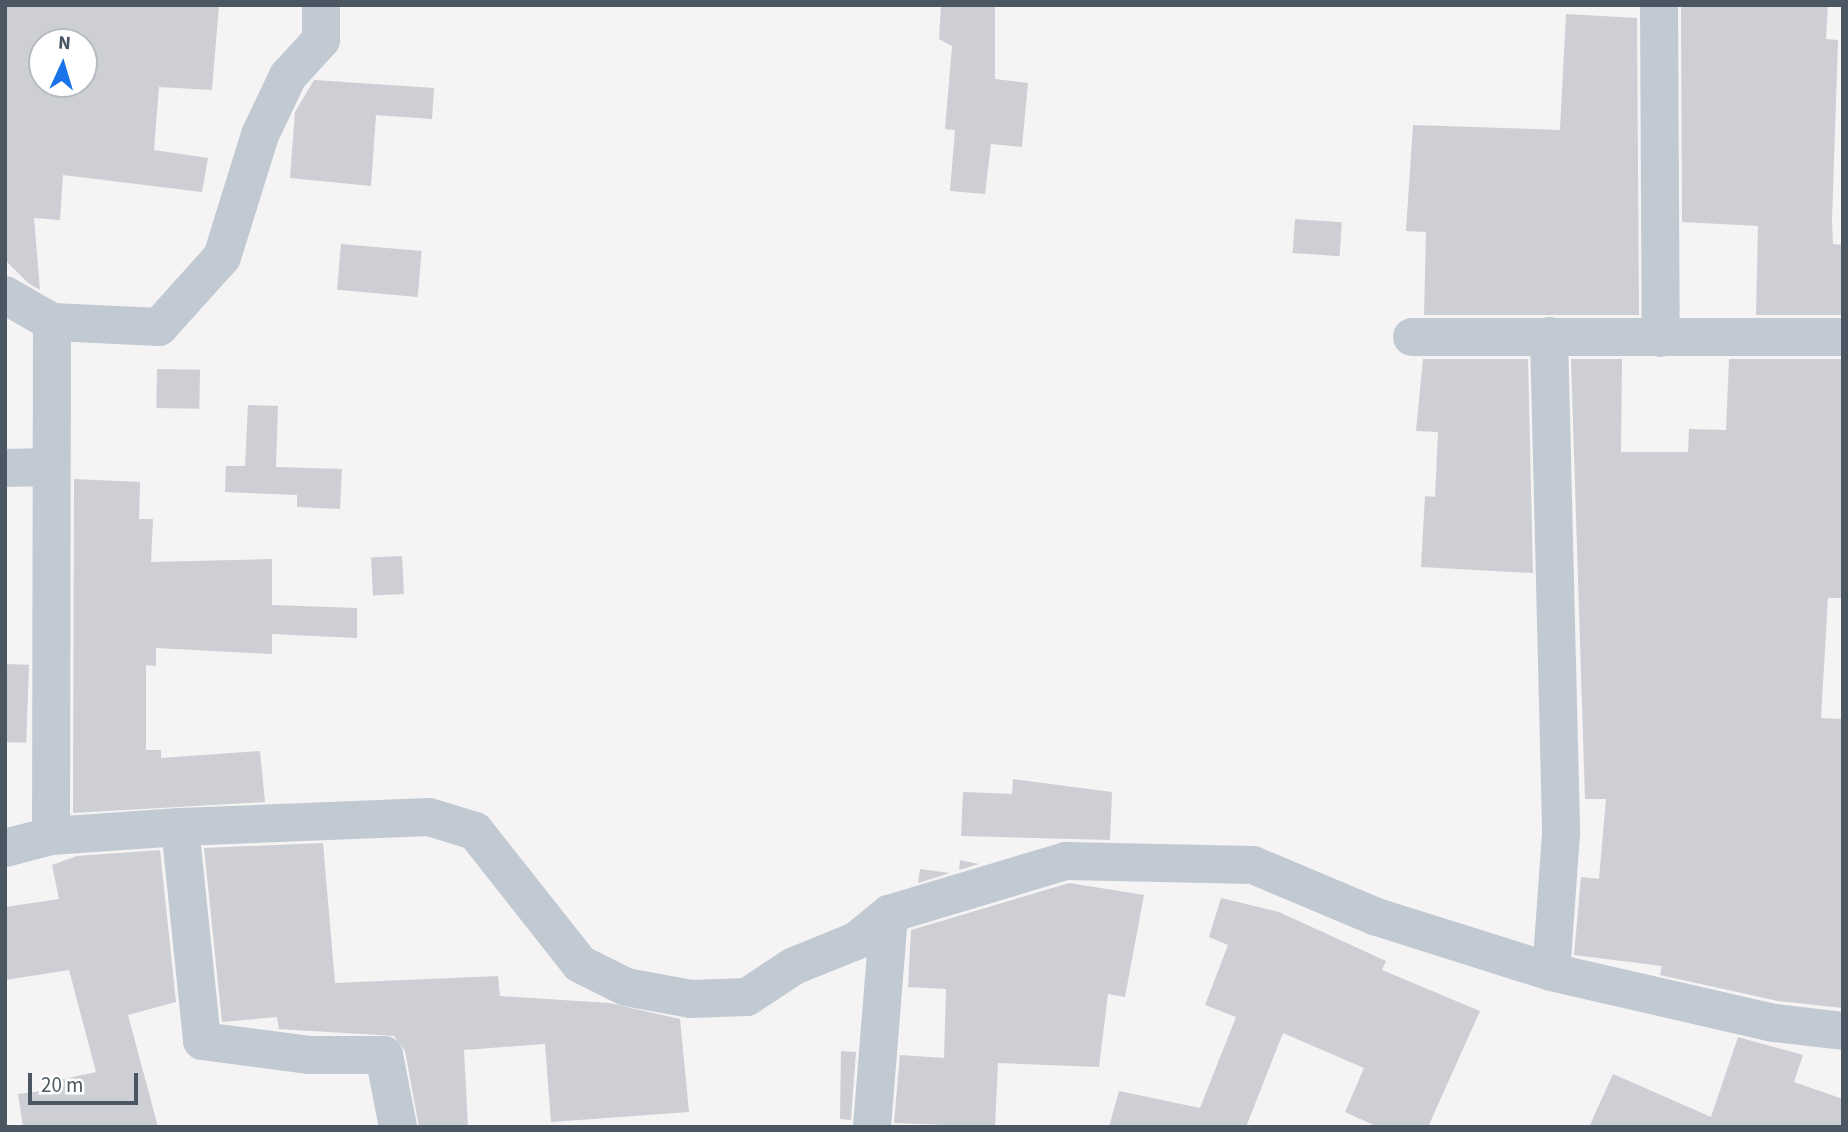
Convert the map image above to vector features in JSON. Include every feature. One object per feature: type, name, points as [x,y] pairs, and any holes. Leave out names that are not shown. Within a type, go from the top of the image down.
[{"type":"street","points":[[5,295],[52,322],[159,327],[222,257],[260,135],[288,76],[321,40],[321,5]]},
{"type":"street","points":[[1659,5],[1661,338]]},
{"type":"street","points":[[51,836],[47,467],[52,322]]},
{"type":"street","points":[[1412,337],[1843,337]]},
{"type":"street","points":[[1549,337],[1561,834],[1551,972]]},
{"type":"street","points":[[5,468],[47,467]]},
{"type":"street","points":[[5,848],[51,836],[180,827],[429,817],[475,831],[580,964],[626,987],[691,999],[747,997],[794,966],[856,941],[888,914],[1066,861],[1253,865],[1377,917],[1551,972],[1774,1023],[1843,1031]]},
{"type":"street","points":[[180,827],[202,1041],[310,1055],[384,1055],[398,1127]]},
{"type":"street","points":[[872,1127],[888,914]]},
{"type":"building","points":[[219,5],[212,90],[159,87],[154,150],[208,158],[202,192],[63,175],[60,220],[34,218],[40,290],[28,283],[5,260],[6,6]]},
{"type":"building","points":[[941,5],[995,5],[995,79],[1028,83],[1022,147],[991,144],[985,194],[950,191],[955,130],[945,129],[952,46],[939,39]]},
{"type":"building","points":[[1681,5],[1828,5],[1826,39],[1838,40],[1832,221],[1833,244],[1843,245],[1843,315],[1756,315],[1758,226],[1682,222]]},
{"type":"building","points":[[1566,14],[1637,18],[1639,315],[1424,315],[1426,232],[1406,231],[1413,125],[1560,130]]},
{"type":"building","points":[[314,80],[434,88],[432,119],[376,115],[371,186],[290,178],[295,112]]},
{"type":"building","points":[[1295,219],[1342,222],[1340,256],[1293,253]]},
{"type":"building","points":[[341,244],[422,251],[418,297],[337,290]]},
{"type":"building","points":[[1423,359],[1528,359],[1533,573],[1421,567],[1425,496],[1435,497],[1438,432],[1416,431]]},
{"type":"building","points":[[1571,359],[1622,359],[1621,452],[1688,452],[1689,429],[1726,430],[1729,359],[1843,359],[1843,598],[1828,598],[1821,718],[1843,719],[1843,1008],[1778,1001],[1660,975],[1662,966],[1574,955],[1581,877],[1599,879],[1606,799],[1585,799]]},
{"type":"building","points":[[157,369],[200,370],[199,409],[156,408]]},
{"type":"building","points":[[248,405],[278,406],[276,467],[342,469],[340,509],[297,507],[297,495],[225,492],[226,466],[245,466]]},
{"type":"building","points":[[74,479],[140,482],[139,519],[153,519],[151,562],[272,559],[272,605],[357,608],[357,638],[272,634],[272,654],[156,648],[156,666],[146,665],[146,750],[161,750],[161,758],[260,751],[265,802],[73,813]]},
{"type":"building","points":[[402,556],[404,594],[373,596],[371,558]]},
{"type":"building","points":[[5,664],[29,665],[26,743],[5,742]]},
{"type":"building","points":[[1013,779],[1112,792],[1110,840],[961,836],[963,792],[1012,794]]},
{"type":"building","points":[[323,843],[335,983],[498,976],[500,996],[609,1003],[680,1019],[689,1112],[551,1122],[545,1044],[464,1050],[468,1127],[419,1127],[405,1051],[394,1036],[279,1029],[277,1017],[222,1022],[204,848]]},
{"type":"building","points":[[160,850],[176,1002],[128,1015],[158,1127],[23,1127],[18,1094],[57,1089],[55,1081],[96,1072],[69,970],[5,980],[5,907],[59,899],[52,865],[77,856]]},
{"type":"building","points":[[960,860],[979,864],[959,870]]},
{"type":"building","points":[[920,869],[950,873],[918,883]]},
{"type":"building","points":[[1069,883],[1144,895],[1125,997],[1108,994],[1099,1067],[998,1063],[995,1127],[894,1123],[900,1055],[944,1058],[946,989],[908,987],[911,930]]},
{"type":"building","points":[[1221,898],[1279,912],[1386,961],[1382,970],[1480,1011],[1428,1127],[1378,1127],[1345,1112],[1364,1068],[1283,1033],[1246,1127],[1109,1127],[1119,1091],[1200,1108],[1236,1017],[1205,1005],[1228,945],[1209,937]]},
{"type":"building","points":[[1738,1037],[1803,1055],[1794,1082],[1843,1099],[1843,1127],[1589,1127],[1613,1074],[1711,1117]]},
{"type":"building","points":[[841,1051],[856,1052],[851,1120],[840,1119]]}]
